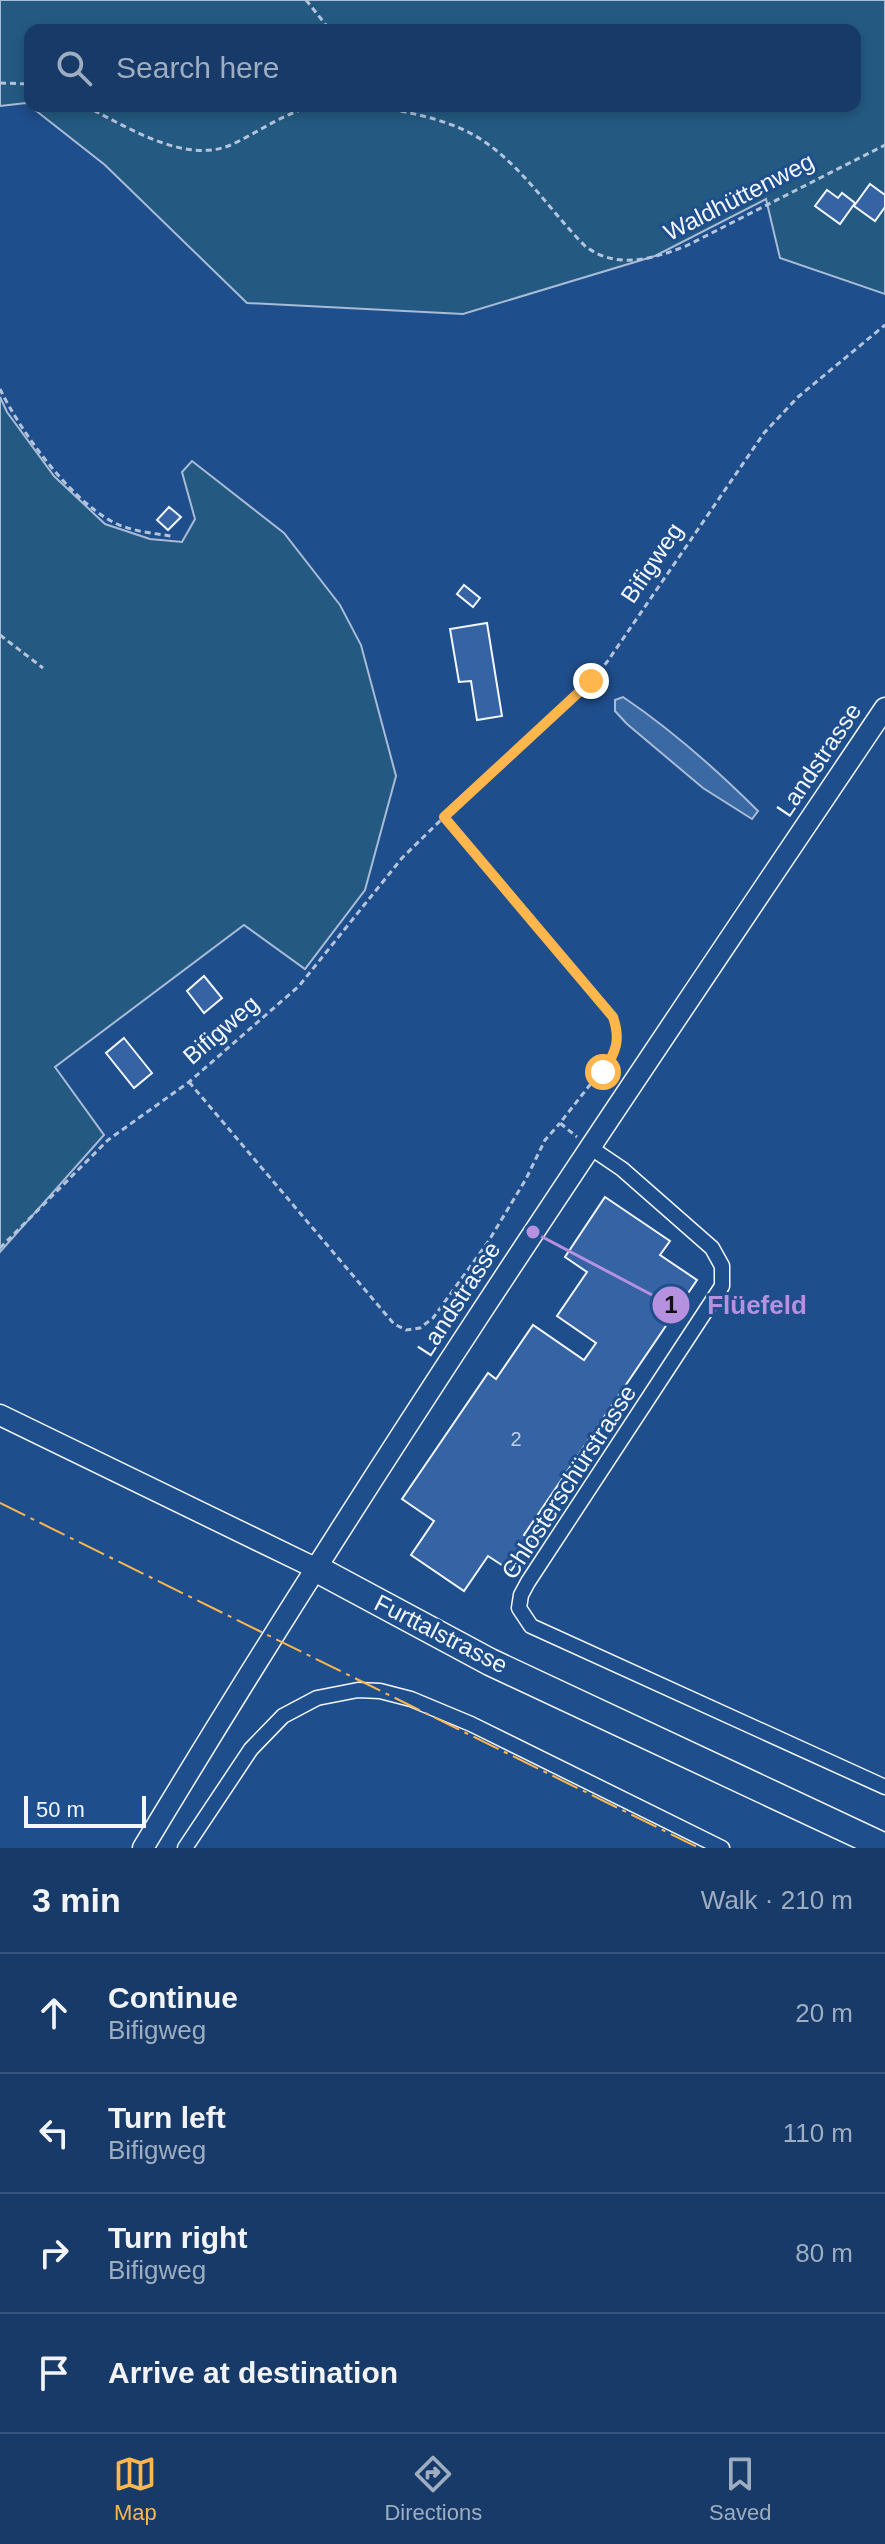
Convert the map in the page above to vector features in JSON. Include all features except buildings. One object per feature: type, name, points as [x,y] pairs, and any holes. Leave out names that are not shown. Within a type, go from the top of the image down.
[{"type":"highway","name":"Furttalstrasse","points":[[315,1568],[490,1662],[885,1847]]},
{"type":"main road","name":"Landstrasse","points":[[143,1848],[315,1568],[588,1146],[885,708]]},
{"type":"main road","name":"Furttalstrasse","points":[[0,1415],[315,1568]]},
{"type":"street","name":"Chlosterschürstrasse","points":[[588,1146],[622,1169],[712,1248],[722,1266],[722,1286],[528,1582],[519,1608],[531,1626],[885,1787]]},
{"type":"street","points":[[185,1848],[251,1749],[283,1716],[317,1698],[358,1690],[380,1691],[411,1699],[471,1724],[722,1848]]},
{"type":"path","points":[[306,0],[325,24]]},
{"type":"path","points":[[0,83],[24,84]]},
{"type":"path","points":[[98,112],[174,147],[207,152],[227,147],[293,112]]},
{"type":"path","name":"Waldhüttenweg","points":[[402,112],[455,127],[485,142],[585,246],[598,255],[616,261],[659,257],[686,246],[885,145]]},
{"type":"path","name":"Bifigweg","points":[[0,1248],[108,1140],[189,1082],[299,986],[402,858],[591,681],[607,662],[764,433],[798,397],[885,325]]},
{"type":"path","points":[[0,389],[17,422],[41,454],[96,510],[121,525],[171,536]]},
{"type":"path","points":[[0,635],[43,668]]},
{"type":"path","points":[[189,1082],[394,1324],[406,1330],[420,1328],[433,1318],[488,1242],[526,1179],[545,1140],[615,1053],[619,1034],[613,1017],[444,817]]},
{"type":"path","points":[[560,1123],[588,1146]]},
{"type":"shaded area","points":[[0,0],[885,0],[885,294],[780,258],[766,199],[655,256],[463,314],[247,303],[105,165],[37,112],[861,112],[861,24],[24,24],[24,103],[0,106]]},
{"type":"shaded area","points":[[0,397],[7,412],[54,476],[105,524],[150,539],[182,542],[195,519],[182,472],[192,461],[284,533],[340,605],[361,645],[396,776],[365,890],[305,969],[244,925],[55,1067],[104,1135],[0,1252]]},
{"type":"shaded area","points":[[623,697],[676,736],[726,780],[758,811],[752,819],[703,788],[627,724],[615,711],[615,700]]},
{"type":"power","points":[[0,1503],[699,1848]]},
{"type":"place","name":"Flüefeld","points":[[533,1232]]},
{"type":"route","points":[[591,681],[444,817],[613,1017],[619,1034],[615,1053],[603,1072]]}]
